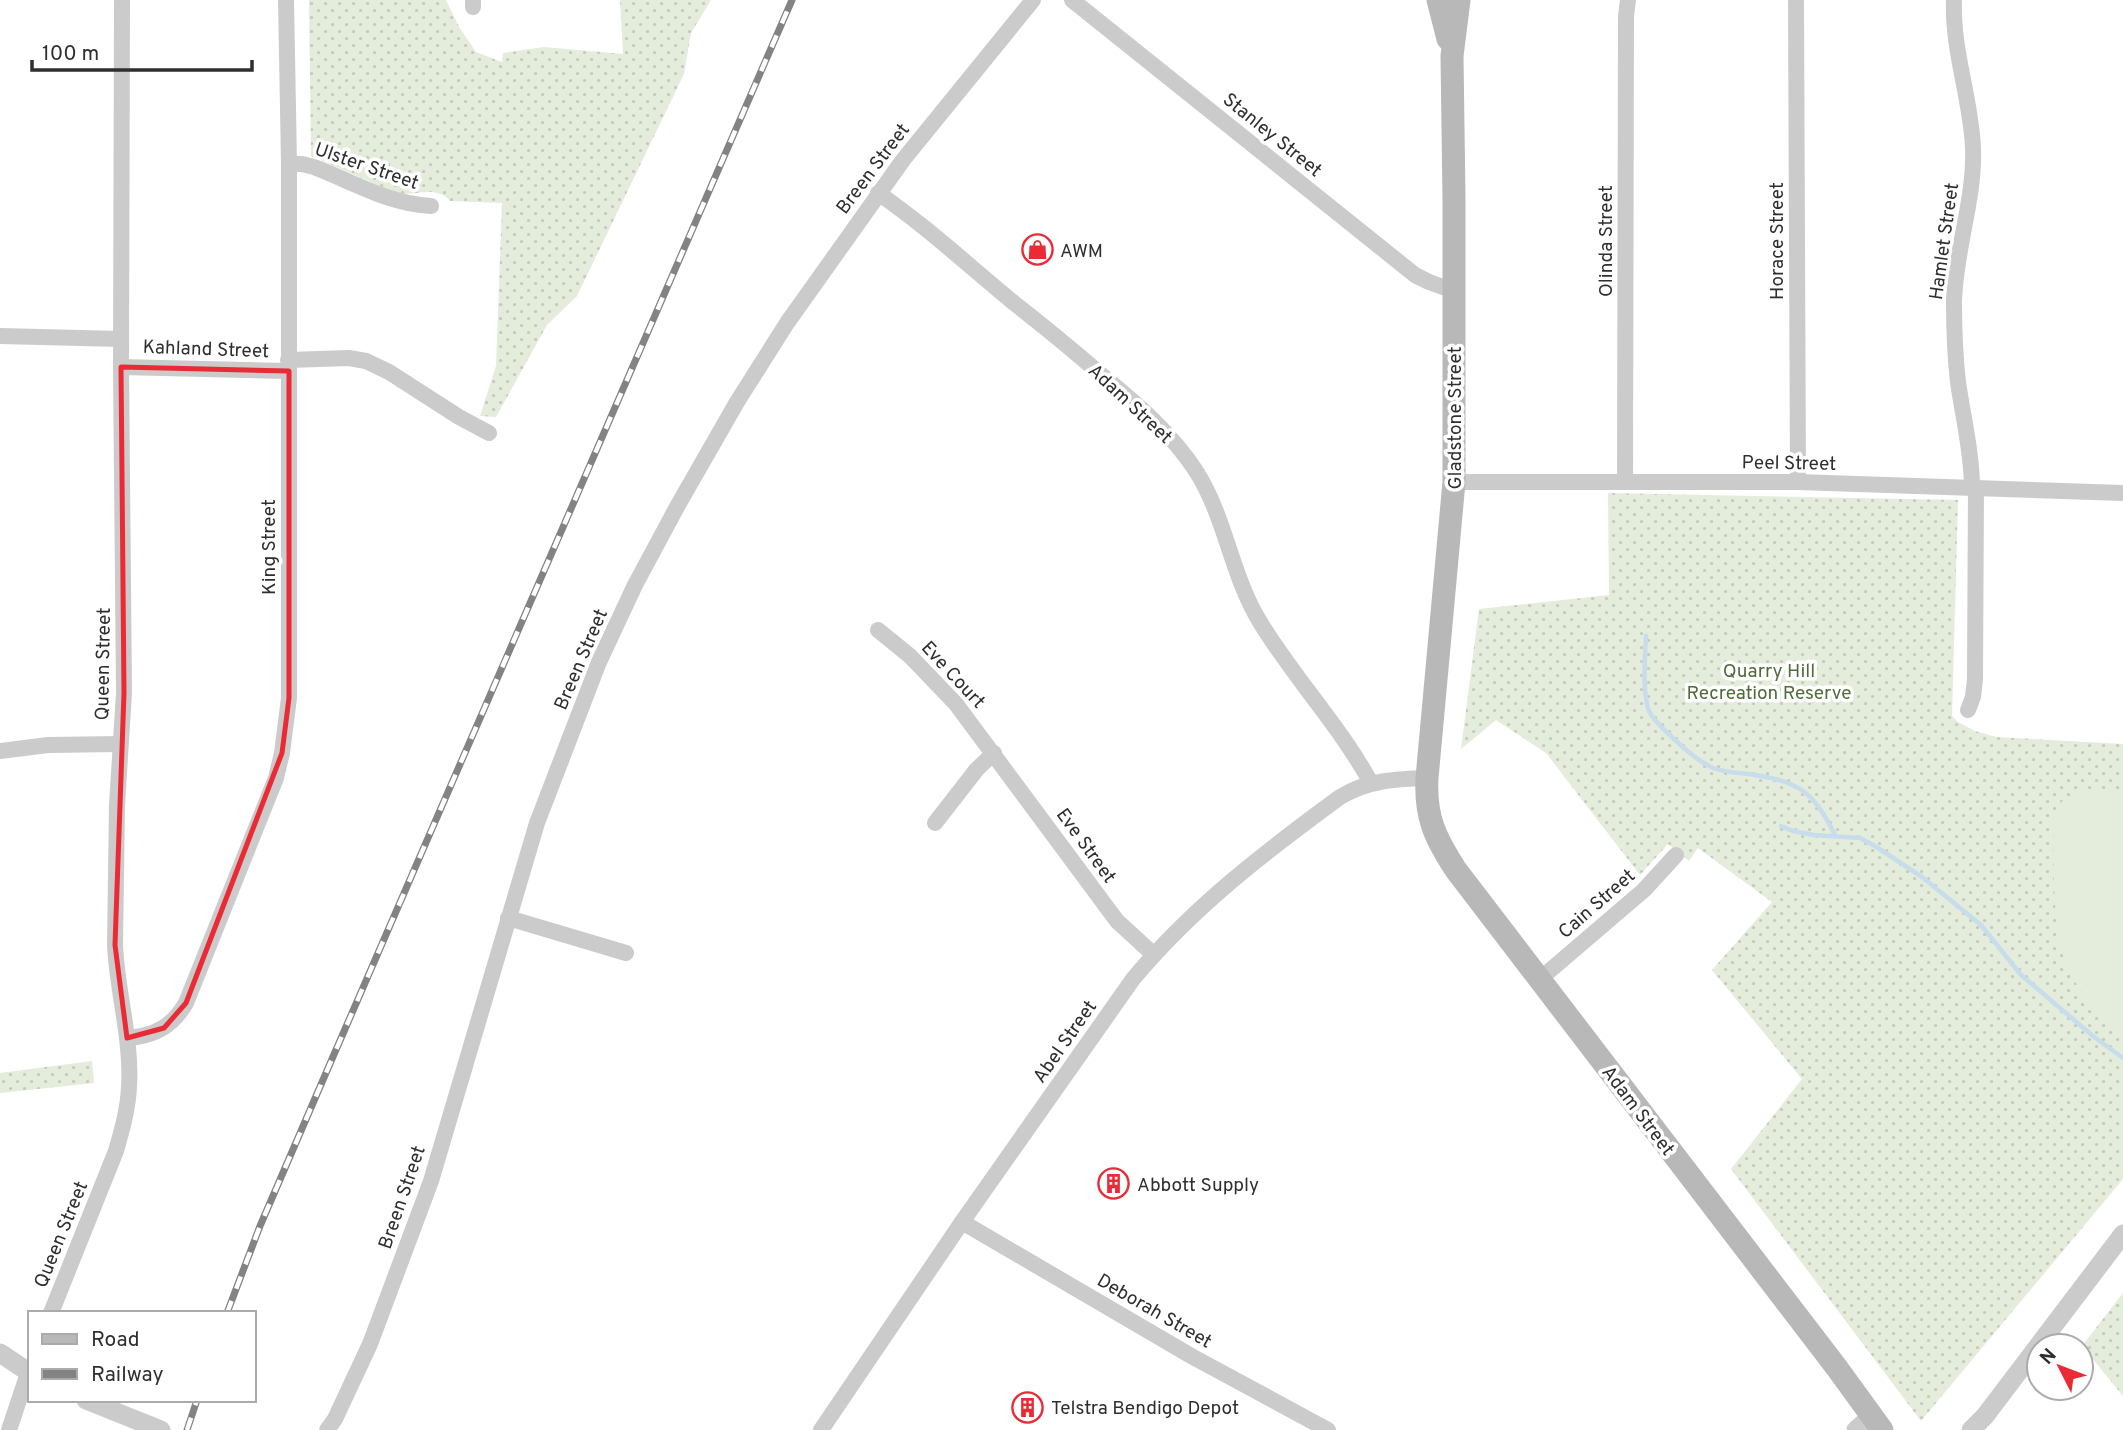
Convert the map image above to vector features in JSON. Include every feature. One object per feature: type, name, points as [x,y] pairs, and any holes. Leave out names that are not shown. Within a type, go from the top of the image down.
[{"type":"main road","name":"Gladstone Street","points":[[1438,0],[1452,56]]},
{"type":"main road","name":"Gladstone Street","points":[[1427,778],[1454,482],[1452,56],[1458,0]]},
{"type":"main road","name":"Adam Street","points":[[1427,778],[1428,816],[1437,839],[1456,870],[1540,979],[1870,1425]]},
{"type":"street","name":"Queen Street","points":[[52,1311],[116,1152],[129,1089],[127,1038],[115,945],[116,816],[124,693],[122,0]]},
{"type":"street","name":"King Street","points":[[127,1038],[145,1036],[164,1028],[186,1003],[276,778],[282,752],[289,698],[289,164],[286,0]]},
{"type":"street","name":"Breen Street","points":[[332,1426],[370,1344],[431,1181],[537,823],[599,662],[635,585],[684,494],[767,353],[878,193],[1033,0]]},
{"type":"street","name":"Stanley Street","points":[[1072,0],[1415,275],[1454,291]]},
{"type":"street","name":"Olinda Street","points":[[1625,481],[1628,0]]},
{"type":"street","name":"Horace Street","points":[[1796,0],[1798,482]]},
{"type":"street","name":"Hamlet Street","points":[[1954,0],[1956,47],[1968,97],[1974,169],[1954,299],[1956,362],[1974,488],[1975,679],[1968,710]]},
{"type":"street","name":"Ulster Street","points":[[289,164],[314,167],[393,201],[431,206]]},
{"type":"street","name":"Adam Street","points":[[878,193],[1059,339],[1165,431],[1195,470],[1208,494],[1238,577],[1255,614],[1358,759],[1371,783]]},
{"type":"street","points":[[0,337],[121,339]]},
{"type":"street","name":"Kahland Street","points":[[121,367],[289,366],[349,358],[366,361],[390,372],[459,417],[489,433]]},
{"type":"street","name":"Peel Street","points":[[1454,482],[1798,482],[2123,493]]},
{"type":"street","name":"Eve Court","points":[[878,630],[927,673],[956,704],[994,753]]},
{"type":"street","points":[[0,751],[48,745],[120,744]]},
{"type":"street","points":[[935,823],[977,769],[994,753]]},
{"type":"street","name":"Eve Street","points":[[994,753],[1117,921],[1153,954]]},
{"type":"street","name":"Abel Street","points":[[821,1430],[962,1222],[1153,954],[1245,868],[1340,797],[1371,783],[1427,778]]},
{"type":"street","name":"Cain Street","points":[[1540,979],[1644,890],[1676,855]]},
{"type":"street","points":[[508,918],[626,953]]},
{"type":"street","name":"Deborah Street","points":[[962,1222],[1193,1357],[1328,1430]]},
{"type":"street","points":[[1971,1430],[1985,1416],[2123,1234]]},
{"type":"street","points":[[0,1353],[28,1370]]},
{"type":"street","points":[[9,1430],[28,1374]]},
{"type":"street","points":[[91,1402],[159,1429]]},
{"type":"highlighted area","points":[[121,367],[289,371],[289,698],[282,753],[186,1003],[164,1028],[127,1038],[115,945],[124,693]]},
{"type":"green space","points":[[309,0],[446,0],[459,27],[476,52],[502,62],[503,53],[544,47],[623,54],[620,0],[711,0],[691,33],[684,74],[577,296],[547,325],[496,417],[480,416],[496,366],[502,203],[450,201],[432,192],[396,193],[311,156]]},
{"type":"green space","name":"Quarry Hill Recreation Reserve","points":[[1608,493],[1958,500],[1952,716],[1975,731],[1996,737],[2123,744],[2123,1179],[1921,1421],[1731,1169],[1802,1079],[1712,970],[1772,902],[1698,848],[1689,861],[1668,844],[1640,875],[1546,753],[1496,720],[1461,749],[1479,609],[1609,595]]},
{"type":"green space","points":[[2123,790],[2123,1031],[2115,1030],[2095,1009],[2068,968],[2055,906],[2053,822],[2055,811],[2069,797],[2090,792]]},
{"type":"green space","points":[[92,1061],[94,1083],[0,1093],[0,1073]]},
{"type":"green space","points":[[2123,1293],[2123,1396],[2095,1362],[2095,1332],[2093,1332]]},
{"type":"waterway","points":[[1646,636],[1645,694],[1649,711],[1657,723],[1692,755],[1713,768],[1780,780],[1802,791],[1820,808],[1835,835]]},
{"type":"waterway","points":[[1781,826],[1814,835],[1860,838],[1922,877],[1981,925],[2021,975],[2123,1058]]},
{"type":"railway","points":[[228,1311],[260,1226],[792,0]]},
{"type":"railway","points":[[187,1430],[196,1402]]},
{"type":"place","name":"AWM","points":[[1037,250]]},
{"type":"place","name":"Abbott Supply","points":[[1114,1184]]},
{"type":"place","name":"Telstra Bendigo Depot","points":[[1028,1407]]}]
